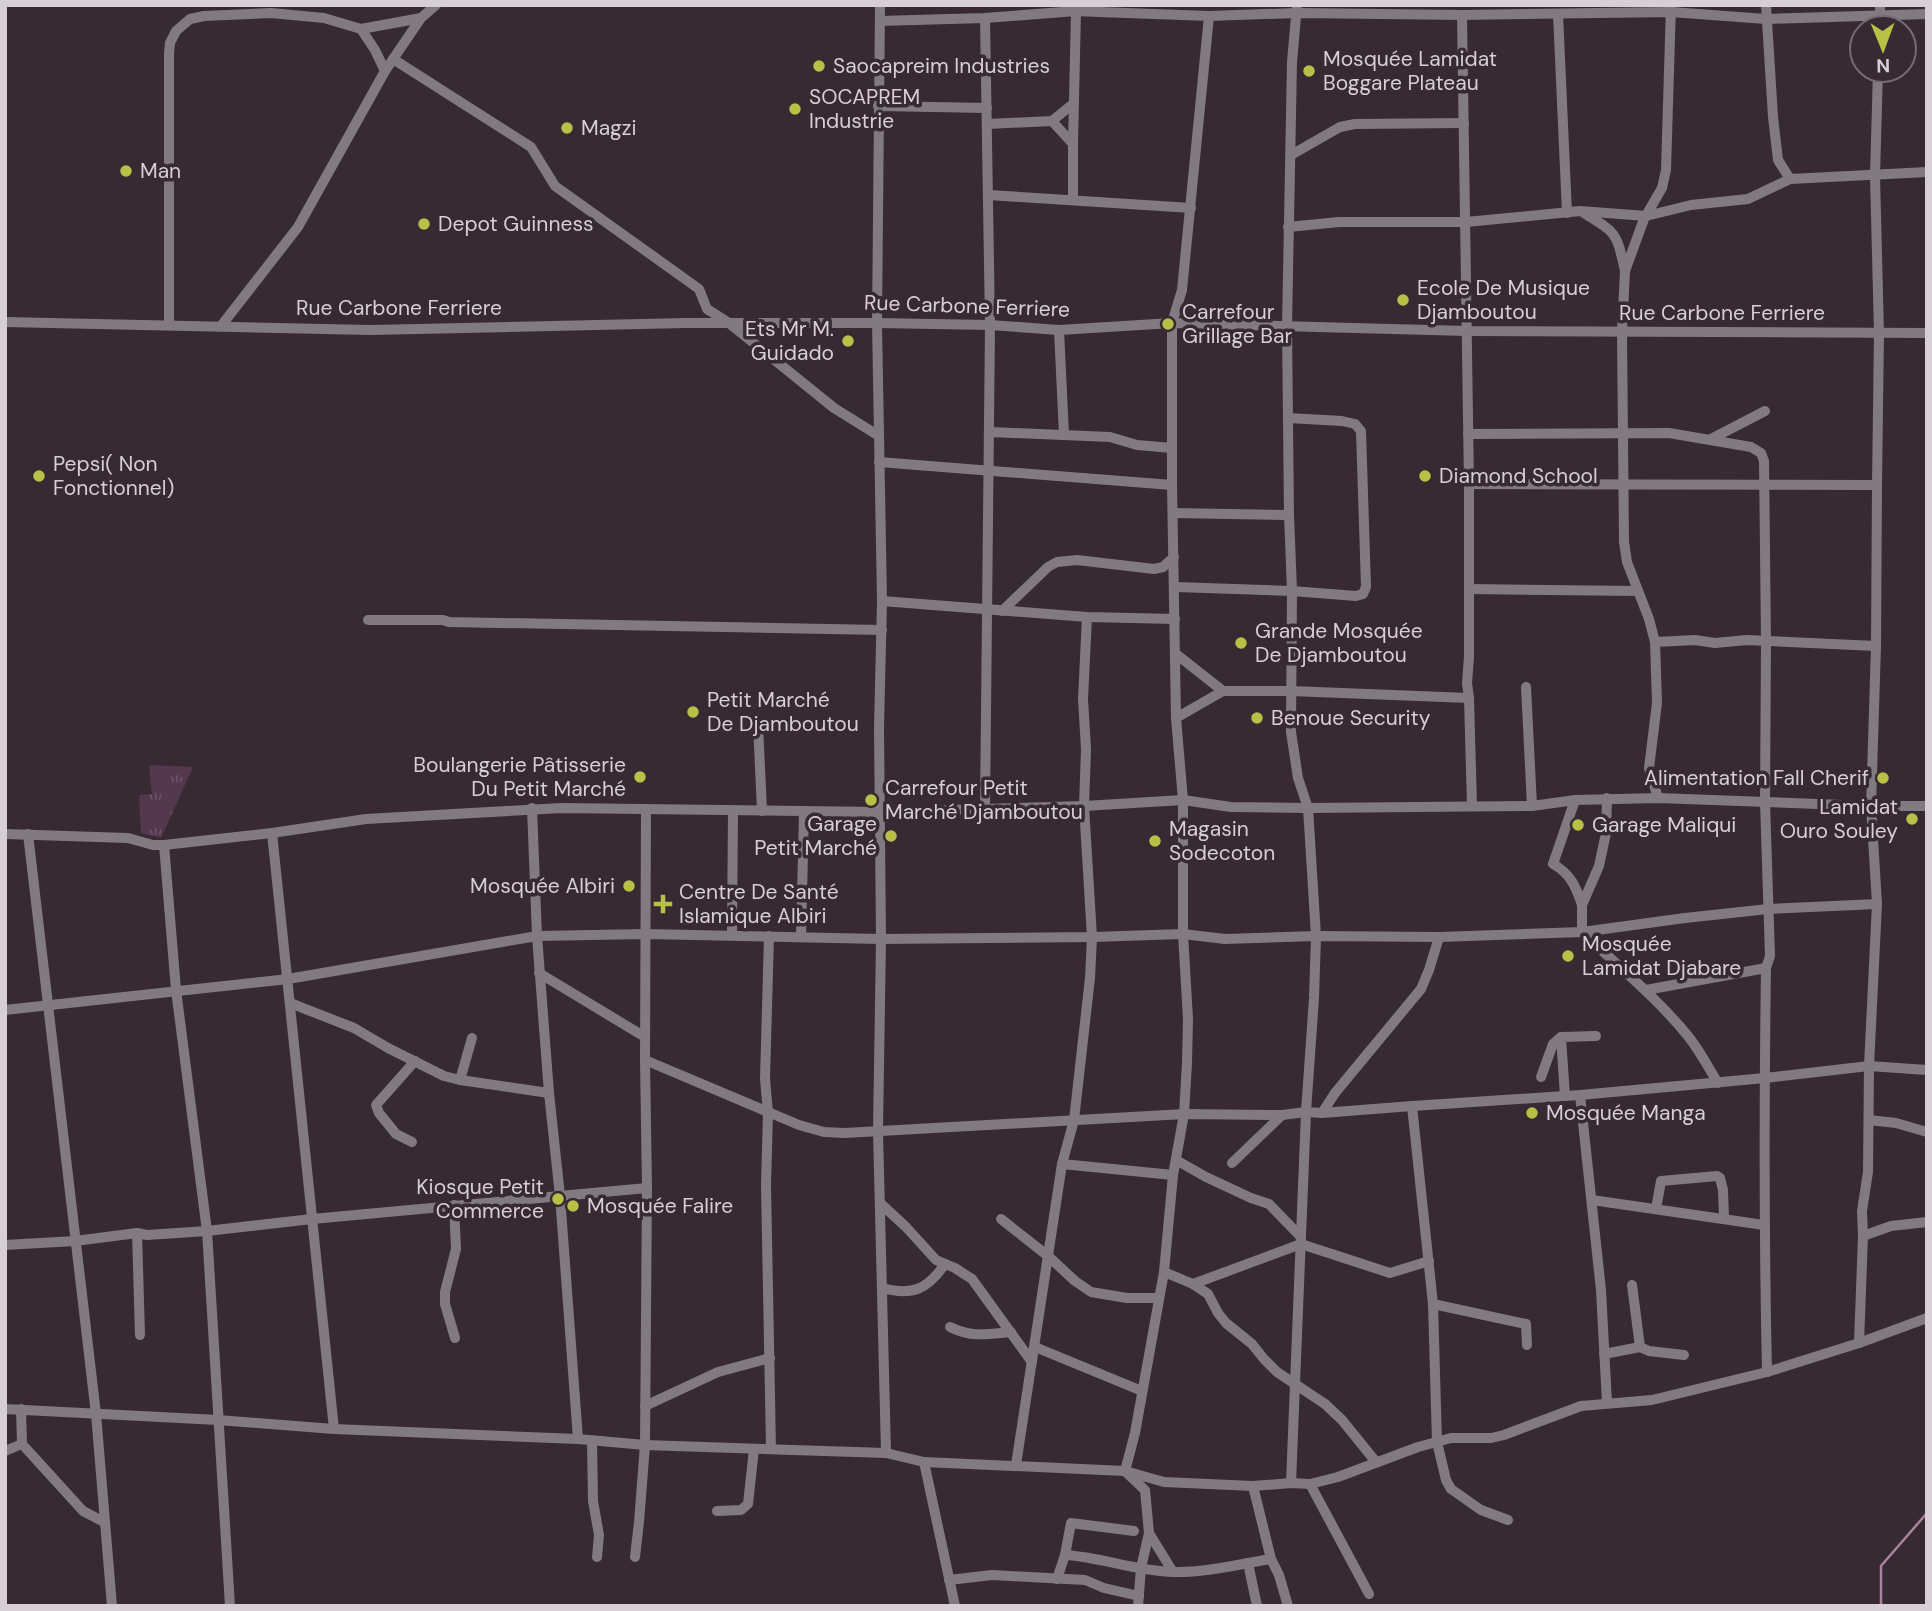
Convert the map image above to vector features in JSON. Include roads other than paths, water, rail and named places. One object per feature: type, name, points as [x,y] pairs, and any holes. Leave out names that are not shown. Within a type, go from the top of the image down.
[{"type":"street","points":[[221,326],[298,227],[393,59],[421,18],[436,5]]},
{"type":"street","points":[[880,5],[877,323],[882,630],[879,728],[881,939],[878,1131],[886,1452]]},
{"type":"street","points":[[1766,5],[1778,160],[1790,179]]},
{"type":"street","points":[[880,21],[985,18],[1098,9],[1209,16],[1297,9],[1462,15],[1558,14],[1574,9],[1671,9],[1766,19],[1880,10],[1927,14]]},
{"type":"street","points":[[1291,1483],[1315,936],[1308,808],[1298,778],[1291,732],[1292,591],[1287,327],[1293,62],[1297,9]]},
{"type":"street","points":[[1625,271],[1646,216],[1662,188],[1667,170],[1671,9]]},
{"type":"street","points":[[1073,200],[1076,11]]},
{"type":"street","points":[[169,324],[169,54],[170,43],[176,31],[190,19],[204,16],[271,13],[324,18],[361,29],[421,18]]},
{"type":"street","points":[[1558,14],[1567,213]]},
{"type":"street","points":[[1462,15],[1469,484],[1467,683],[1472,806]]},
{"type":"street","points":[[1125,1471],[1135,1433],[1164,1272],[1173,1175],[1184,1114],[1188,1020],[1182,934],[1183,800],[1176,718],[1172,323],[1182,290],[1209,16]]},
{"type":"street","points":[[985,18],[990,325],[985,810]]},
{"type":"street","points":[[361,29],[385,72]]},
{"type":"street","points":[[393,59],[531,147],[555,186],[699,289],[707,309],[729,323],[834,408],[879,436]]},
{"type":"street","points":[[1859,1343],[1862,1211],[1868,1172],[1869,1066],[1877,904],[1871,806],[1879,333],[1875,176],[1878,84]]},
{"type":"street","points":[[987,124],[1052,121],[1074,103]]},
{"type":"street","points":[[878,106],[987,108]]},
{"type":"street","points":[[1052,121],[1073,144]]},
{"type":"street","points":[[1291,155],[1340,127],[1355,124],[1464,123]]},
{"type":"street","points":[[1288,227],[1339,222],[1466,222],[1580,211],[1646,216],[1691,205],[1748,199],[1790,179],[1927,172]]},
{"type":"street","points":[[989,195],[1191,208]]},
{"type":"street","points":[[1580,211],[1615,234],[1625,271],[1622,332],[1624,542],[1627,562],[1655,642],[1657,703],[1649,768],[1658,798]]},
{"type":"street","name":"Rue Carbone Ferriere","points":[[5,322],[371,330],[729,323],[990,325],[1059,330],[1172,323],[1467,331],[1927,333]]},
{"type":"street","points":[[1059,330],[1064,435]]},
{"type":"street","points":[[1710,439],[1765,411]]},
{"type":"street","points":[[1175,587],[1356,596],[1363,594],[1366,587],[1361,431],[1355,424],[1342,421],[1288,418]]},
{"type":"street","points":[[990,432],[1110,437],[1136,445],[1172,448]]},
{"type":"street","points":[[1468,434],[1669,432],[1751,447],[1761,453],[1764,461],[1765,803],[1770,956],[1766,968],[1765,1078],[1767,1372]]},
{"type":"street","points":[[879,462],[1172,485]]},
{"type":"street","points":[[1469,484],[1877,485]]},
{"type":"street","points":[[1173,513],[1289,516]]},
{"type":"street","points":[[1002,611],[1048,567],[1057,562],[1077,560],[1154,569],[1163,567],[1174,557]]},
{"type":"street","points":[[1469,589],[1638,591]]},
{"type":"street","points":[[882,601],[1087,617],[1175,619]]},
{"type":"street","points":[[1016,1465],[1062,1164],[1074,1120],[1090,978],[1092,937],[1084,806],[1086,749],[1083,699],[1087,617]]},
{"type":"street","points":[[368,620],[882,630]]},
{"type":"street","points":[[1655,642],[1695,640],[1715,643],[1747,640],[1875,646]]},
{"type":"street","points":[[1176,654],[1223,691]]},
{"type":"street","points":[[1526,687],[1532,806]]},
{"type":"street","points":[[1176,718],[1223,691],[1469,698]]},
{"type":"street","points":[[758,724],[762,811]]},
{"type":"street","points":[[1582,905],[1599,866],[1606,833],[1607,798]]},
{"type":"street","points":[[5,834],[128,838],[164,845],[366,819],[532,808],[880,812],[985,810],[1183,800],[1231,807],[1532,806],[1607,798],[1927,806]]},
{"type":"street","points":[[1575,800],[1553,864],[1574,881],[1582,905],[1582,932],[1646,990],[1690,1039],[1718,1083]]},
{"type":"street","points":[[532,808],[539,973],[560,1196],[578,1440]]},
{"type":"street","points":[[635,1557],[645,1445],[646,809]]},
{"type":"street","points":[[732,935],[733,810]]},
{"type":"street","points":[[801,937],[804,811]]},
{"type":"street","points":[[272,833],[334,1429]]},
{"type":"street","points":[[28,834],[96,1414],[112,1606]]},
{"type":"street","points":[[164,845],[176,990],[207,1231],[230,1606]]},
{"type":"street","points":[[5,1010],[288,979],[537,936],[646,934],[881,939],[1182,934],[1225,939],[1315,936],[1440,937],[1582,932],[1768,909],[1877,904]]},
{"type":"street","points":[[769,936],[765,1079],[768,1113],[766,1185],[771,1449]]},
{"type":"street","points":[[1322,1114],[1335,1093],[1421,989],[1440,937]]},
{"type":"street","points":[[1646,990],[1766,968]]},
{"type":"street","points":[[539,973],[645,1037]]},
{"type":"street","points":[[290,1003],[354,1028],[444,1076],[549,1093]]},
{"type":"street","points":[[1541,1077],[1553,1044],[1561,1037],[1596,1036]]},
{"type":"street","points":[[1561,1037],[1565,1096]]},
{"type":"street","points":[[460,1080],[472,1038]]},
{"type":"street","points":[[645,1060],[799,1125],[824,1132],[845,1133],[1184,1114],[1322,1114],[1580,1096],[1869,1066],[1927,1070]]},
{"type":"street","points":[[412,1142],[396,1134],[376,1105],[415,1061]]},
{"type":"street","points":[[1580,1096],[1601,1290],[1607,1403]]},
{"type":"street","points":[[1412,1106],[1433,1304],[1437,1442],[1446,1480],[1451,1489],[1482,1510],[1508,1520]]},
{"type":"street","points":[[1232,1163],[1282,1115]]},
{"type":"street","points":[[1869,1120],[1896,1123],[1927,1132]]},
{"type":"street","points":[[1177,1160],[1206,1177],[1269,1204],[1301,1240],[1390,1273],[1429,1261]]},
{"type":"street","points":[[1062,1164],[1173,1175]]},
{"type":"street","points":[[1656,1209],[1661,1181],[1717,1176],[1723,1190],[1724,1218]]},
{"type":"street","points":[[5,1245],[75,1241],[137,1233],[147,1235],[207,1231],[647,1188]]},
{"type":"street","points":[[1592,1200],[1764,1225]]},
{"type":"street","points":[[880,1203],[936,1260],[972,1279],[1032,1362]]},
{"type":"street","points":[[454,1205],[456,1250],[445,1292],[445,1304],[455,1338]]},
{"type":"street","points":[[1001,1219],[1091,1292],[1127,1298],[1159,1298]]},
{"type":"street","points":[[1863,1236],[1891,1226],[1927,1222]]},
{"type":"street","points":[[137,1233],[140,1335]]},
{"type":"street","points":[[1192,1284],[1301,1240]]},
{"type":"street","points":[[882,1288],[898,1292],[914,1291],[927,1286],[945,1264]]},
{"type":"street","points":[[1164,1272],[1208,1294],[1226,1323],[1252,1344],[1277,1372],[1325,1404],[1342,1420],[1376,1462]]},
{"type":"street","points":[[1632,1285],[1640,1347]]},
{"type":"street","points":[[1433,1304],[1522,1322],[1527,1328],[1527,1345]]},
{"type":"street","points":[[5,1409],[645,1445],[886,1452],[924,1462],[1125,1471],[1164,1482],[1253,1486],[1310,1484],[1451,1438],[1491,1438],[1504,1435],[1581,1406],[1652,1400],[1767,1372],[1927,1318]]},
{"type":"street","points":[[950,1327],[972,1335],[1011,1332]]},
{"type":"street","points":[[1035,1347],[1142,1391]]},
{"type":"street","points":[[1604,1354],[1640,1347],[1649,1351],[1684,1354]]},
{"type":"street","points":[[645,1406],[718,1372],[770,1358]]},
{"type":"street","points":[[21,1409],[22,1444],[83,1511],[104,1522]]},
{"type":"street","points":[[592,1441],[593,1501],[599,1535],[597,1557]]},
{"type":"street","points":[[5,1451],[22,1444]]},
{"type":"street","points":[[718,1511],[741,1510],[748,1504],[754,1449]]},
{"type":"street","points":[[924,1462],[955,1606]]},
{"type":"street","points":[[949,1580],[992,1575],[1086,1580],[1138,1601],[1149,1533],[1145,1490],[1125,1471]]},
{"type":"street","points":[[1310,1484],[1369,1594]]},
{"type":"street","points":[[1253,1486],[1271,1559],[1289,1606]]},
{"type":"street","points":[[1057,1579],[1071,1523],[1134,1531]]},
{"type":"street","points":[[1149,1533],[1173,1572]]},
{"type":"street","points":[[1065,1555],[1085,1556],[1173,1572],[1205,1570],[1271,1559]]},
{"type":"street","points":[[1248,1563],[1257,1606]]},
{"type":"waterway","points":[[1881,1606],[1881,1566],[1927,1513]]},
{"type":"place","name":"Saocapreim Industries","points":[[819,66]]},
{"type":"place","name":"Mosquée Lamidat Boggare Plateau","points":[[1309,71]]},
{"type":"place","name":"SOCAPREM Industrie","points":[[795,109]]},
{"type":"place","name":"Magzi","points":[[567,128]]},
{"type":"place","name":"Man","points":[[126,171]]},
{"type":"place","name":"Depot Guinness","points":[[424,224]]},
{"type":"place","name":"Ecole De Musique Djamboutou","points":[[1403,300]]},
{"type":"place","name":"Carrefour Grillage Bar","points":[[1168,324]]},
{"type":"place","name":"Ets Mr M. Guidado","points":[[848,341]]},
{"type":"place","name":"Pepsi( Non Fonctionnel)","points":[[39,476]]},
{"type":"place","name":"Diamond School","points":[[1425,476]]},
{"type":"place","name":"Grande Mosquée De Djamboutou","points":[[1241,643]]},
{"type":"place","name":"Petit Marché De Djamboutou","points":[[693,712]]},
{"type":"place","name":"Benoue Security","points":[[1257,718]]},
{"type":"place","name":"Boulangerie Pâtisserie Du Petit Marché","points":[[640,777]]},
{"type":"place","name":"Alimentation Fall Cherif","points":[[1883,778]]},
{"type":"place","name":"Carrefour Petit Marché Djamboutou","points":[[871,800]]},
{"type":"place","name":"Lamidat Ouro Souley","points":[[1912,819]]},
{"type":"place","name":"Garage Maliqui","points":[[1578,825]]},
{"type":"place","name":"Garage Petit Marché","points":[[891,836]]},
{"type":"place","name":"Magasin Sodecoton","points":[[1155,841]]},
{"type":"place","name":"Mosquée Albiri","points":[[629,886]]},
{"type":"place","name":"Centre De Santé Islamique Albiri","points":[[663,904]]},
{"type":"place","name":"Mosquée Lamidat Djabare","points":[[1568,956]]},
{"type":"place","name":"Mosquée Manga","points":[[1532,1113]]},
{"type":"place","name":"Kiosque Petit Commerce","points":[[558,1199]]},
{"type":"place","name":"Mosquée Falire","points":[[573,1206]]}]
